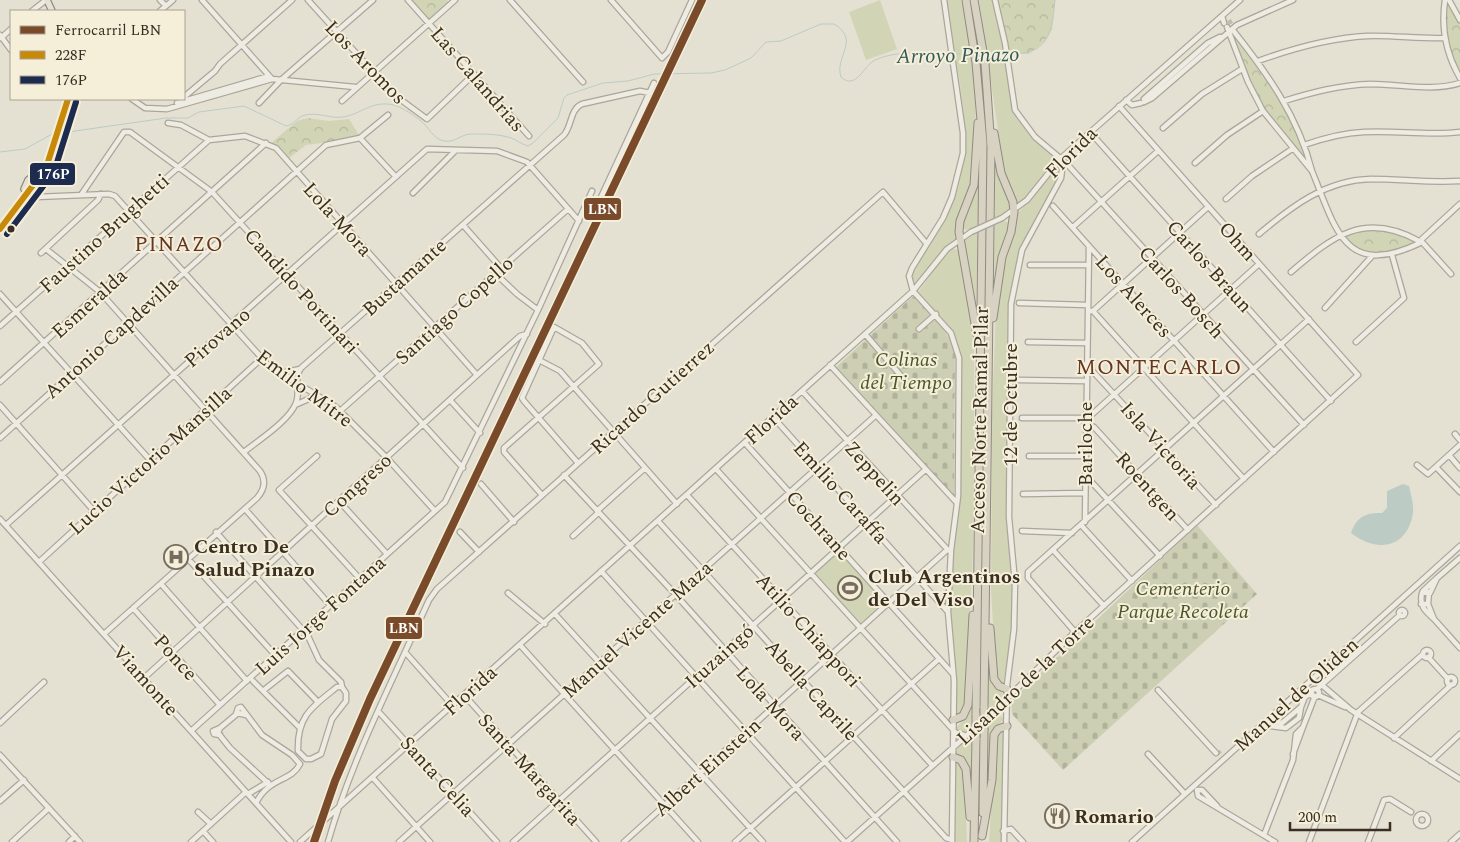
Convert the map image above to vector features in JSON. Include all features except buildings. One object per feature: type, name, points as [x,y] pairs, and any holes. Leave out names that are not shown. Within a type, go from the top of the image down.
[{"type":"highway","name":"Acceso Norte Ramal Pilar","points":[[966,0],[974,44],[983,143],[976,738],[973,842]]},
{"type":"highway","name":"Acceso Norte Ramal Pilar","points":[[974,0],[985,63],[990,108],[989,354],[982,839]]},
{"type":"highway","points":[[980,97],[974,185],[960,221],[959,239],[980,354]]},
{"type":"highway","points":[[989,354],[1002,257],[1013,226],[1014,212],[1013,202],[1001,173],[990,108]]},
{"type":"highway","points":[[1013,202],[1022,205]]},
{"type":"highway","points":[[986,575],[993,673],[997,684],[1007,689]]},
{"type":"highway","points":[[953,720],[964,716],[968,705],[971,631],[977,580]]},
{"type":"highway","points":[[982,839],[992,780],[994,736],[998,729],[1007,726]]},
{"type":"highway","points":[[953,757],[960,759],[965,767],[973,842]]},
{"type":"main road","points":[[0,229],[28,194],[24,189],[26,183],[49,162],[68,100]]},
{"type":"street","points":[[33,10],[46,0]]},
{"type":"street","points":[[160,0],[166,6]]},
{"type":"street","points":[[161,10],[172,0]]},
{"type":"street","points":[[202,0],[271,77],[281,80],[355,87]]},
{"type":"street","points":[[185,96],[292,0]]},
{"type":"street","name":"Los Aromos","points":[[308,0],[398,99],[428,119],[474,74]]},
{"type":"street","points":[[259,103],[281,80],[373,0]]},
{"type":"street","name":"Las Calandrias","points":[[408,0],[529,136]]},
{"type":"street","points":[[342,101],[355,87],[455,0]]},
{"type":"street","points":[[510,0],[582,82]]},
{"type":"street","points":[[611,0],[664,58],[692,0]]},
{"type":"street","points":[[941,842],[946,838],[952,841],[954,675],[948,612],[949,550],[958,503],[958,353],[951,333],[936,314],[913,291],[910,273],[947,210],[963,153],[963,133],[944,0]]},
{"type":"street","points":[[995,0],[1008,63],[1012,99],[1018,115],[1035,137],[1060,159]]},
{"type":"street","name":"Florida","points":[[300,842],[465,696],[601,571],[913,291],[943,252],[971,232],[1014,212],[1060,159],[1240,0]]},
{"type":"street","points":[[1127,101],[1132,105],[1144,100],[1229,27],[1293,0]]},
{"type":"street","points":[[1445,0],[1445,38],[1450,59],[1460,78]]},
{"type":"street","points":[[1449,0],[1460,20]]},
{"type":"street","points":[[1222,16],[1229,27],[1258,60],[1284,101],[1304,145],[1312,171],[1338,235],[1354,249],[1373,255],[1392,255],[1421,241],[1459,208]]},
{"type":"street","points":[[1229,27],[1242,69],[1263,111],[1292,149],[1312,171]]},
{"type":"street","points":[[1258,60],[1308,44],[1339,38],[1380,36],[1445,38]]},
{"type":"street","points":[[1,37],[10,49]]},
{"type":"street","points":[[1163,128],[1195,99],[1242,69]]},
{"type":"street","points":[[133,100],[145,108],[160,110],[271,77]]},
{"type":"street","points":[[596,208],[654,83]]},
{"type":"street","points":[[1284,101],[1343,86],[1371,84],[1436,86],[1460,83]]},
{"type":"street","name":"Bustamante","points":[[301,368],[566,133],[577,107],[582,104],[640,91],[650,93]]},
{"type":"street","points":[[69,126],[75,100]]},
{"type":"street","points":[[176,106],[181,100]]},
{"type":"street","name":"Ohm","points":[[1119,106],[1358,376]]},
{"type":"street","points":[[1195,163],[1227,135],[1263,111]]},
{"type":"street","name":"Antonio Capdevilla","points":[[0,438],[329,143],[350,142],[360,138],[388,115]]},
{"type":"street","points":[[168,123],[181,126],[209,140]]},
{"type":"street","name":"Candido Portinari","points":[[81,195],[102,162],[127,130],[178,166],[212,192],[462,468]]},
{"type":"street","name":"Carlos Braun","points":[[1090,132],[1331,401]]},
{"type":"street","points":[[1304,145],[1338,135],[1364,132],[1419,134],[1460,132]]},
{"type":"street","name":"Lola Mora","points":[[209,140],[245,136],[276,148],[477,375]]},
{"type":"street","points":[[39,197],[39,188],[54,165],[64,138]]},
{"type":"street","points":[[360,138],[396,177]]},
{"type":"street","name":"Faustino Brughetti","points":[[0,326],[209,140]]},
{"type":"street","name":"Esmeralda","points":[[0,382],[266,143]]},
{"type":"street","name":"Pirovano","points":[[6,525],[428,148],[455,151]]},
{"type":"street","points":[[1226,199],[1252,176],[1292,149]]},
{"type":"street","points":[[413,193],[455,151],[501,152],[530,165],[580,221]]},
{"type":"street","points":[[1072,227],[1158,151]]},
{"type":"street","name":"Carlos Bosch","points":[[1060,159],[1304,425]]},
{"type":"street","name":"12 de Octubre","points":[[1004,842],[1007,689],[1014,629],[1015,583],[1009,518],[1011,304],[1020,255],[1061,178],[1060,159]]},
{"type":"street","points":[[1259,234],[1293,207],[1320,190],[1343,183],[1370,179],[1424,183],[1460,181]]},
{"type":"street","name":"Luis Jorge Fontana","points":[[190,731],[250,681],[275,655],[448,498],[527,334],[592,192]]},
{"type":"street","name":"Ricardo Gutierrez","points":[[329,842],[337,809],[378,711],[426,606],[437,589],[883,192],[926,243]]},
{"type":"street","name":"Emilio Mitre","points":[[28,194],[39,197],[101,194],[115,196],[130,210],[261,359],[297,385],[340,411],[435,511]]},
{"type":"street","points":[[41,253],[98,200],[101,194]]},
{"type":"street","name":"Los Alerces","points":[[1053,206],[1274,452]]},
{"type":"street","points":[[1087,311],[1093,311],[1208,207]]},
{"type":"street","name":"Santiago Copello","points":[[340,411],[568,209]]},
{"type":"street","points":[[463,224],[501,268]]},
{"type":"street","points":[[1291,272],[1338,235],[1359,228],[1382,228],[1401,232],[1421,241],[1452,274]]},
{"type":"street","name":"Bariloche","points":[[1083,523],[1087,265],[1089,246]]},
{"type":"street","points":[[46,248],[100,292],[244,452],[260,471],[264,481],[261,494],[216,532],[104,634]]},
{"type":"street","points":[[1325,308],[1373,255]]},
{"type":"street","points":[[1392,255],[1404,298]]},
{"type":"street","points":[[1022,418],[1085,421],[1259,264]]},
{"type":"street","points":[[1030,265],[1087,265]]},
{"type":"street","points":[[495,273],[517,294],[538,310]]},
{"type":"street","points":[[0,294],[150,460]]},
{"type":"street","points":[[1404,298],[1410,300]]},
{"type":"street","points":[[1356,342],[1404,298]]},
{"type":"street","points":[[1019,303],[1087,304]]},
{"type":"street","points":[[1093,311],[1244,479]]},
{"type":"street","points":[[920,329],[936,314]]},
{"type":"street","points":[[1075,632],[1027,575],[1309,319]]},
{"type":"street","points":[[542,495],[504,452],[504,448],[539,418],[599,364],[582,343],[554,327],[522,398],[539,418],[578,463]]},
{"type":"street","name":"Congreso","points":[[144,678],[520,336],[527,334]]},
{"type":"street","points":[[865,334],[902,376]]},
{"type":"street","points":[[1028,342],[1086,343]]},
{"type":"street","name":"Lucio Victorio Mansilla","points":[[39,562],[261,359]]},
{"type":"street","points":[[539,360],[560,371],[677,504]]},
{"type":"street","name":"Isla Victoria","points":[[1086,364],[1216,505]]},
{"type":"street","points":[[830,365],[925,470],[958,503]]},
{"type":"street","points":[[280,373],[301,368]]},
{"type":"street","points":[[244,452],[287,417],[298,398],[298,373],[301,368]]},
{"type":"street","name":"Lisandro de la Torre","points":[[846,842],[992,712],[1075,632],[1358,376]]},
{"type":"street","points":[[1019,380],[1085,381]]},
{"type":"street","name":"Zeppelin","points":[[802,391],[896,496],[949,550]]},
{"type":"street","points":[[295,405],[311,398],[320,398]]},
{"type":"street","points":[[450,400],[480,433]]},
{"type":"street","points":[[0,405],[94,511]]},
{"type":"street","name":"Manuel Vicente Maza","points":[[399,842],[454,795],[646,620],[875,416]]},
{"type":"street","name":"Emilio Caraffa","points":[[773,417],[948,612]]},
{"type":"street","name":"Roentgen","points":[[1085,421],[1094,427],[1188,530]]},
{"type":"street","points":[[1455,434],[1460,440]]},
{"type":"street","name":"Cochrane","points":[[745,443],[954,675]]},
{"type":"street","points":[[1417,465],[1427,474],[1460,445]]},
{"type":"street","points":[[1449,455],[1460,468]]},
{"type":"street","points":[[317,456],[279,490],[360,579]]},
{"type":"street","points":[[1029,456],[1085,456]]},
{"type":"street","points":[[1436,466],[1460,492]]},
{"type":"street","points":[[573,536],[644,468]]},
{"type":"street","points":[[716,469],[910,684],[958,734],[966,735]]},
{"type":"street","name":"Ituzaingó","points":[[513,842],[925,470]]},
{"type":"street","points":[[1085,475],[1160,556]]},
{"type":"street","name":"Lola Mora","points":[[564,476],[675,594],[897,842]]},
{"type":"street","points":[[481,484],[514,522]]},
{"type":"street","points":[[1023,494],[1084,493]]},
{"type":"street","name":"Atilio Chiappori","points":[[687,495],[932,765]]},
{"type":"street","points":[[339,501],[386,554]]},
{"type":"street","points":[[245,509],[330,605]]},
{"type":"street","name":"Viamonte","points":[[0,519],[291,842]]},
{"type":"street","name":"Abella Caprile","points":[[658,521],[946,838]]},
{"type":"street","points":[[1083,523],[1132,581]]},
{"type":"street","points":[[1022,531],[1072,533]]},
{"type":"street","points":[[216,532],[303,630]]},
{"type":"street","points":[[460,532],[479,552]]},
{"type":"street","name":"Manuel de Oliden","points":[[1132,842],[1460,546]]},
{"type":"street","name":"Albert Einstein","points":[[624,842],[949,550]]},
{"type":"street","points":[[1053,550],[1104,606]]},
{"type":"street","points":[[181,551],[275,655]]},
{"type":"street","points":[[1460,558],[1422,593],[1421,604],[1425,611],[1460,648]]},
{"type":"street","points":[[601,571],[846,842]]},
{"type":"street","points":[[1434,619],[1428,604],[1430,593],[1437,578]]},
{"type":"street","points":[[161,584],[250,681],[264,690],[282,712],[299,727]]},
{"type":"street","points":[[1422,593],[1427,591],[1430,593]]},
{"type":"street","points":[[508,593],[545,624]]},
{"type":"street","points":[[1421,604],[1428,604]]},
{"type":"street","name":"Ponce","points":[[133,608],[220,705]]},
{"type":"street","points":[[556,614],[763,842]]},
{"type":"street","points":[[1264,835],[1317,689],[1323,686],[1400,615]]},
{"type":"street","points":[[308,636],[318,660],[341,682],[346,693],[346,700],[332,719],[321,754],[311,759],[306,759],[298,751],[299,727],[305,716],[318,702],[337,687],[342,687]]},
{"type":"street","points":[[520,645],[698,842]]},
{"type":"street","points":[[1309,842],[1357,714],[1423,654],[1425,650],[1429,650],[1431,655],[1428,657],[1448,679],[1452,678],[1455,680],[1454,684],[1394,738]]},
{"type":"street","name":"Santa Margarita","points":[[405,652],[453,706]]},
{"type":"street","points":[[735,842],[939,658]]},
{"type":"street","points":[[264,690],[288,671],[318,702]]},
{"type":"street","points":[[0,723],[44,682]]},
{"type":"street","points":[[1323,686],[1351,710],[1460,779]]},
{"type":"street","points":[[1158,690],[1223,759]]},
{"type":"street","points":[[1261,725],[1286,728],[1299,718],[1303,701],[1315,695],[1351,710]]},
{"type":"street","name":"Santa Margarita","points":[[465,696],[596,842]]},
{"type":"street","points":[[191,842],[247,793],[270,783],[292,773],[298,767],[299,761],[266,739],[241,707],[238,708],[236,714],[220,728],[220,735],[238,755],[270,783]]},
{"type":"street","points":[[1269,718],[1278,724],[1286,722],[1301,707]]},
{"type":"street","name":"Santa Celia","points":[[378,711],[497,842]]},
{"type":"street","points":[[992,712],[1001,711],[1007,718]]},
{"type":"street","points":[[1431,761],[1460,734]]},
{"type":"street","points":[[292,755],[298,751]]},
{"type":"street","points":[[1148,754],[1185,794]]},
{"type":"street","points":[[0,755],[80,842]]},
{"type":"street","points":[[373,778],[430,842]]},
{"type":"street","points":[[0,801],[24,780]]},
{"type":"street","points":[[256,803],[270,783]]},
{"type":"street","points":[[1368,842],[1384,800],[1390,799],[1411,812],[1426,816],[1426,824],[1419,826],[1411,812]]},
{"type":"street","points":[[1217,806],[1274,842]]},
{"type":"street","points":[[12,842],[50,808]]},
{"type":"street","points":[[198,812],[211,824]]},
{"type":"street","points":[[1416,819],[1420,814]]},
{"type":"street","points":[[1004,831],[1011,829],[1023,842]]},
{"type":"street","points":[[203,831],[213,842]]},
{"type":"street","points":[[1451,842],[1460,834]]},
{"type":"street","points":[[69,842],[75,836]]},
{"type":"green space","points":[[412,0],[447,0],[449,2],[429,19]]},
{"type":"green space","points":[[880,0],[897,49],[866,60],[849,12]]},
{"type":"green space","points":[[946,0],[961,0],[969,39],[975,90],[976,128],[972,181],[955,239],[915,283],[911,280],[914,269],[941,227],[954,200],[961,176],[964,151],[962,100]]},
{"type":"green space","points":[[979,0],[993,0],[1003,43],[1011,103],[1027,132],[1055,158],[1026,198],[1020,202],[1016,202],[1005,179]]},
{"type":"green space","points":[[995,0],[1055,0],[1052,30],[1044,42],[1029,54],[1006,54]]},
{"type":"green space","points":[[1446,1],[1460,25],[1460,75],[1455,66],[1447,39]]},
{"type":"green space","points":[[1234,36],[1278,96],[1295,129],[1308,164],[1264,110],[1247,76]]},
{"type":"green space","points":[[308,118],[329,121],[349,119],[359,135],[345,140],[306,145],[288,159],[271,143],[297,121]]},
{"type":"green space","points":[[995,146],[1011,203],[1008,212],[999,216],[1000,222],[1005,221],[1010,224],[994,288]]},
{"type":"green space","points":[[979,162],[976,317],[963,242],[973,235],[973,229],[966,230],[962,227]]},
{"type":"green space","points":[[1057,168],[1060,170],[1060,175],[1020,249],[1009,305],[1008,504],[1013,570],[1012,632],[1003,685],[996,679],[991,590],[992,416],[996,305],[1002,262],[1015,229],[1017,214]]},
{"type":"green space","points":[[1366,229],[1386,230],[1419,241],[1402,251],[1377,254],[1368,253],[1353,246],[1343,234]]},
{"type":"green space","points":[[952,248],[958,250],[969,289],[974,350],[973,546],[967,684],[961,717],[956,715],[957,683],[950,615],[953,550],[960,493],[960,351],[951,330],[918,292]]},
{"type":"green space","name":"Colinas del Tiempo","points":[[913,296],[933,315],[944,329],[955,354],[954,496],[836,367]]},
{"type":"green space","name":"Cementerio Parque Recoleta","points":[[1197,525],[1257,594],[1063,770],[1012,714],[1011,701]]},
{"type":"green space","name":"Club Argentinos de Del Viso","points":[[840,550],[887,603],[860,627],[813,574]]},
{"type":"green space","points":[[989,649],[995,685],[1002,692],[1004,698],[964,733],[958,732],[956,728],[965,717],[972,694],[972,719],[988,706]]},
{"type":"green space","points":[[998,714],[1004,719],[993,731],[987,792],[988,721]]},
{"type":"green space","points":[[1004,730],[1001,842],[989,842],[995,737],[998,731]]},
{"type":"green space","points":[[971,736],[970,796],[960,758],[956,753],[957,748]]},
{"type":"green space","points":[[957,762],[964,771],[967,842],[955,842],[954,765]]},
{"type":"shaded area","points":[[1403,484],[1409,486],[1413,513],[1410,525],[1398,540],[1390,544],[1380,545],[1361,539],[1351,533],[1356,523],[1362,517],[1371,513],[1382,513],[1387,508],[1387,491]]},
{"type":"waterway","name":"Arroyo Pinazo","points":[[1009,54],[1033,51],[1046,40],[1050,32],[1055,0]]},
{"type":"waterway","name":"Arroyo Pinazo","points":[[61,133],[166,118],[188,118],[199,112],[244,106],[286,126],[305,115],[315,114],[343,117],[379,104],[386,104],[397,106],[412,114],[440,140],[452,141],[469,134],[492,134],[511,138],[528,146],[558,118],[564,98],[567,95],[603,83],[628,81],[654,74],[711,73],[725,70],[751,58],[766,42],[781,41],[821,24],[834,24],[846,36],[840,70],[841,77],[846,80],[851,81],[860,76],[871,63],[884,57],[912,53],[950,54]]},
{"type":"waterway","name":"Arroyo Pinazo","points":[[954,54],[970,54]]},
{"type":"waterway","name":"Arroyo Pinazo","points":[[987,54],[1005,54]]},
{"type":"waterway","name":"Arroyo Pinazo","points":[[0,152],[25,149],[54,133]]},
{"type":"tunnel","points":[[1229,20],[1231,24]]},
{"type":"rail line","name":"LBN","points":[[314,842],[335,781],[370,699],[702,0]]},
{"type":"transit line","name":"228F","points":[[0,229],[46,168],[68,100]]},
{"type":"transit line","name":"176P","points":[[7,234],[54,172],[76,102]]},
{"type":"place","name":"Centro De Salud Pinazo","points":[[176,557]]},
{"type":"place","name":"Club Argentinos de Del Viso","points":[[850,588]]},
{"type":"place","name":"Romario","points":[[1057,816]]},
{"type":"district","name":"PINAZO","points":[[179,244]]},
{"type":"district","name":"MONTECARLO","points":[[1159,367]]}]
